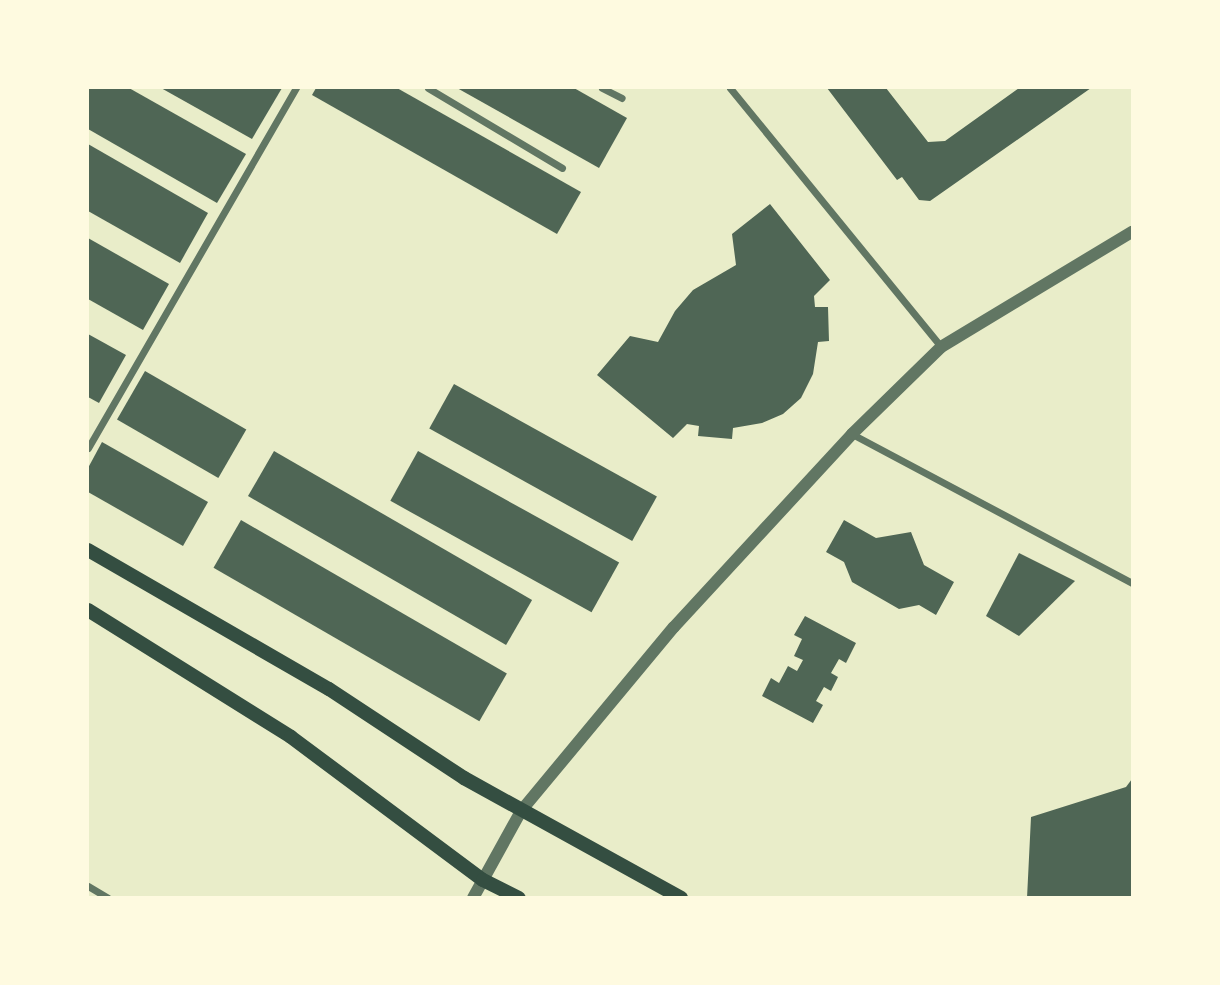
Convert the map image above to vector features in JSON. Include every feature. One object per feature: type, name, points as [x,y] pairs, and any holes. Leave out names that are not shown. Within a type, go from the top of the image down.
[{"type":"main road","points":[[88,550],[329,689],[521,811],[681,898]]},
{"type":"main road","points":[[88,610],[291,737],[483,880],[519,898]]},
{"type":"street","points":[[88,448],[296,88]]},
{"type":"street","points":[[428,88],[562,169]]},
{"type":"street","points":[[602,88],[622,99]]},
{"type":"street","points":[[730,88],[941,348]]},
{"type":"street","points":[[473,898],[521,811],[674,627],[852,434],[941,348],[1132,232]]},
{"type":"street","points":[[852,434],[1132,583]]},
{"type":"street","points":[[88,886],[107,898]]},
{"type":"building","points":[[88,88],[129,88],[246,154],[217,203],[88,129]]},
{"type":"building","points":[[161,88],[282,88],[252,139]]},
{"type":"building","points":[[316,88],[397,88],[581,192],[557,234],[312,95]]},
{"type":"building","points":[[457,88],[574,88],[627,118],[599,168]]},
{"type":"building","points":[[827,88],[886,88],[928,142],[945,141],[1019,88],[1091,88],[930,201],[919,200],[902,177],[897,180]]},
{"type":"building","points":[[88,144],[208,213],[180,263],[88,211]]},
{"type":"building","points":[[770,204],[830,280],[814,296],[815,307],[828,307],[829,341],[818,342],[813,374],[801,398],[783,414],[762,423],[733,428],[732,439],[698,436],[699,426],[687,424],[673,438],[597,375],[630,336],[658,342],[675,311],[693,290],[736,265],[732,234]]},
{"type":"building","points":[[88,238],[169,284],[143,330],[88,299]]},
{"type":"building","points":[[88,334],[126,355],[99,403],[88,397]]},
{"type":"building","points":[[145,371],[246,430],[218,478],[117,419]]},
{"type":"building","points":[[454,384],[657,496],[632,541],[429,429]]},
{"type":"building","points":[[102,442],[208,502],[183,546],[88,492],[88,468]]},
{"type":"building","points":[[274,451],[532,600],[506,645],[248,496]]},
{"type":"building","points":[[418,451],[619,563],[592,612],[390,501]]},
{"type":"building","points":[[241,520],[507,673],[479,721],[213,568]]},
{"type":"building","points":[[844,520],[876,538],[911,532],[924,565],[954,582],[936,615],[919,605],[899,609],[852,582],[844,562],[826,552]]},
{"type":"building","points":[[1019,553],[1075,581],[1019,636],[986,616]]},
{"type":"building","points":[[805,616],[856,643],[846,663],[839,659],[831,673],[838,677],[831,691],[824,687],[816,701],[823,705],[813,723],[762,696],[771,678],[779,683],[788,666],[797,671],[803,660],[794,656],[802,639],[794,635]]},
{"type":"building","points":[[1132,779],[1132,898],[1027,898],[1031,817],[1126,787]]}]
